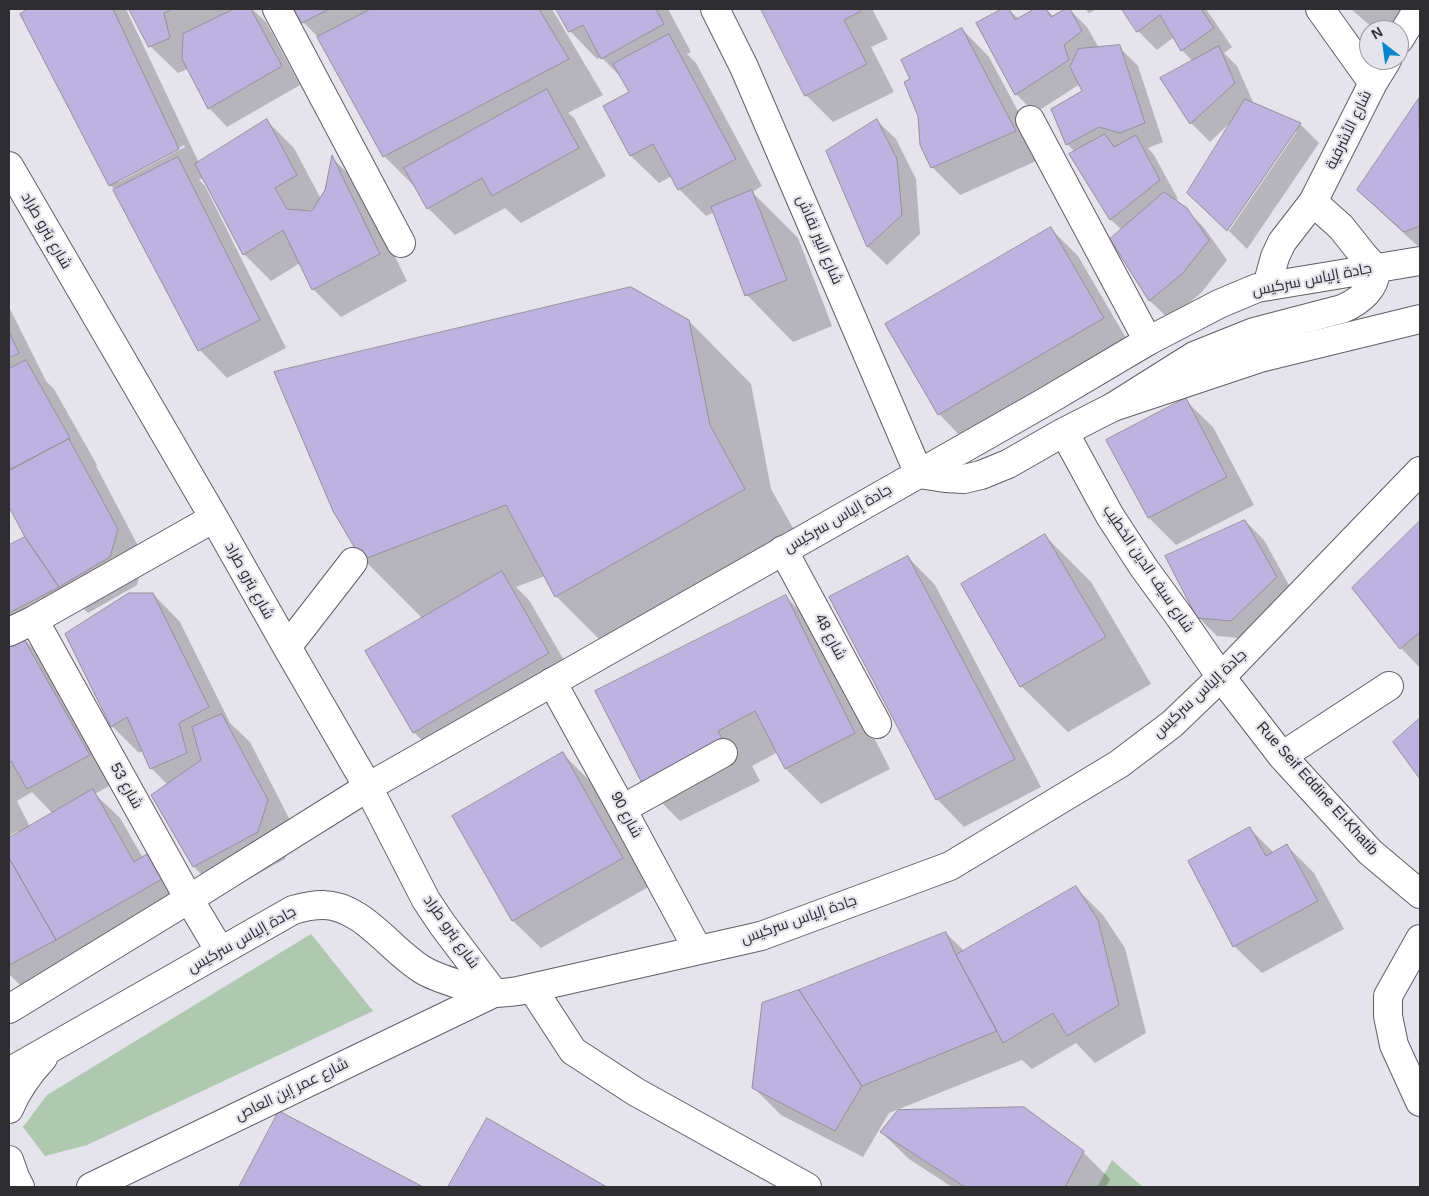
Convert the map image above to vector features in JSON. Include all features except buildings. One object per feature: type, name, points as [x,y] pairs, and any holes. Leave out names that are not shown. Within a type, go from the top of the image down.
[{"type":"street","points":[[276,9],[401,243]]},
{"type":"street","name":"شارع البير نقاش","points":[[715,9],[744,67],[919,474]]},
{"type":"street","points":[[1320,9],[1373,83]]},
{"type":"street","points":[[1409,24],[1418,9]]},
{"type":"street","name":"شارع الأشرفية","points":[[1267,286],[1274,257],[1282,242],[1314,202],[1381,70]]},
{"type":"street","points":[[1030,120],[1148,341]]},
{"type":"street","name":"شارع بترو طراد","points":[[9,166],[368,786],[426,900],[494,993]]},
{"type":"street","points":[[919,474],[964,479],[981,475],[1008,464],[1113,407],[1194,356],[1254,332],[1352,304],[1364,295],[1374,283],[1375,268],[1341,227],[1314,202]]},
{"type":"street","name":"جادة إلياس سركيس","points":[[9,1009],[189,899],[368,786],[919,474],[1148,341],[1219,304],[1257,288],[1420,260]]},
{"type":"street","points":[[1113,407],[1260,358],[1420,319]]},
{"type":"street","name":"شارع سيف الدين الخطيب","points":[[1064,432],[1110,516],[1144,568],[1180,616],[1221,677]]},
{"type":"street","name":"جادة إلياس سركيس","points":[[9,1072],[293,910],[308,906],[324,905],[354,914],[367,923],[404,958],[424,972],[474,989],[494,993],[518,991],[761,936],[950,866],[1119,764],[1172,724],[1221,677],[1420,471]]},
{"type":"street","points":[[9,632],[34,620],[214,518]]},
{"type":"street","name":"شارع 48","points":[[783,550],[877,724]]},
{"type":"street","points":[[287,647],[353,562]]},
{"type":"street","name":"شارع 53","points":[[34,620],[189,899],[220,951]]},
{"type":"street","name":"Rue Seif Eddine El-Khatib","points":[[1221,677],[1282,756],[1370,852],[1420,894]]},
{"type":"street","name":"شارع 90","points":[[552,682],[698,950]]},
{"type":"street","points":[[1282,756],[1389,686]]},
{"type":"street","points":[[622,809],[723,753]]},
{"type":"street","points":[[1420,939],[1388,996],[1388,1016],[1394,1045],[1420,1102]]},
{"type":"street","points":[[532,988],[573,1051],[636,1092],[807,1187]]},
{"type":"street","name":"شارع عمر إبن العاص","points":[[90,1187],[494,993]]},
{"type":"street","points":[[9,1108],[14,1097],[33,1069],[55,1045]]},
{"type":"street","points":[[9,1160],[20,1187]]},
{"type":"green space","points":[[311,934],[373,1011],[87,1145],[45,1156],[23,1127],[47,1095]]},
{"type":"green space","points":[[1112,1160],[1143,1187],[1097,1187]]}]
